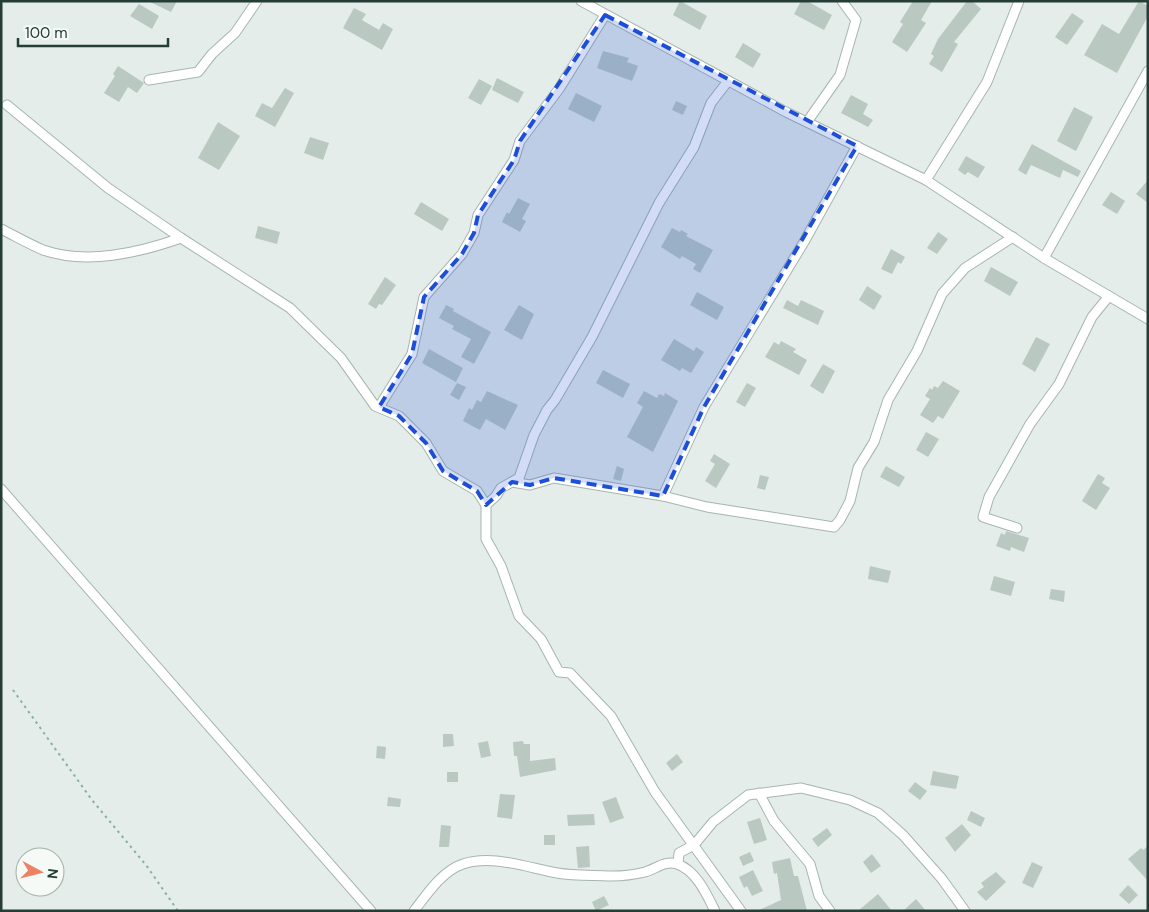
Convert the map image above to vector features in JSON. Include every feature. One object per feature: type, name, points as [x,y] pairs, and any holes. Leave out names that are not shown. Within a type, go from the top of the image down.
[{"type":"street","points":[[149,80],[198,72],[212,54],[235,33],[256,1]]},
{"type":"street","points":[[581,1],[807,122],[926,180],[1044,258],[1148,319]]},
{"type":"street","points":[[807,122],[840,75],[856,20],[842,1]]},
{"type":"street","points":[[926,180],[952,142],[987,82],[1019,1]]},
{"type":"street","points":[[379,408],[412,354],[424,297],[462,254],[474,234],[478,215],[514,160],[520,141],[559,90],[606,15]]},
{"type":"street","points":[[1044,258],[1148,71]]},
{"type":"street","points":[[486,505],[496,496],[501,488],[519,478],[542,418],[592,337],[659,203],[694,147],[711,103],[728,81]]},
{"type":"street","points":[[7,105],[108,188],[180,238],[290,308],[340,358],[375,406],[399,416],[426,443],[443,471],[477,491],[486,505],[486,539],[501,566],[519,616],[541,640],[559,672],[570,673],[611,716],[655,792],[741,911]]},
{"type":"street","points":[[663,496],[704,407],[804,242],[857,146]]},
{"type":"street","points":[[1,229],[43,250],[76,257],[104,256],[157,246],[180,238]]},
{"type":"street","points":[[512,482],[530,485],[554,478],[663,496],[707,507],[834,527],[850,501],[858,468],[874,442],[888,400],[916,351],[942,294],[965,268],[1012,237]]},
{"type":"street","points":[[1017,528],[983,517],[990,497],[1030,424],[1059,384],[1092,317],[1109,296]]},
{"type":"street","points":[[1,489],[371,911]]},
{"type":"street","points":[[678,864],[679,853],[694,845],[713,822],[748,795],[800,788],[850,800],[878,813],[910,843],[942,879],[966,911]]},
{"type":"street","points":[[759,794],[774,821],[810,864],[819,896],[830,911]]},
{"type":"street","points":[[414,911],[441,878],[463,864],[475,862],[493,862],[569,874],[618,876],[646,872],[663,864],[678,864],[693,876],[702,887],[715,911]]},
{"type":"path","points":[[13,690],[92,800],[146,865],[178,911]]},
{"type":"highlighted area","points":[[605,15],[857,146],[704,407],[663,496],[554,478],[530,485],[512,482],[486,505],[477,491],[443,471],[426,443],[399,416],[379,407],[412,354],[424,297],[462,254],[474,233],[478,215],[514,160],[520,141]]},
{"type":"building","points":[[148,1],[177,1],[171,12]]},
{"type":"building","points":[[680,1],[707,16],[700,30],[673,15]]},
{"type":"building","points":[[801,1],[807,1],[832,15],[824,30],[794,14]]},
{"type":"building","points":[[913,1],[932,1],[921,20],[926,23],[907,52],[892,42],[903,24],[900,22]]},
{"type":"building","points":[[967,1],[972,1],[981,9],[954,42],[958,44],[942,72],[929,64],[934,56],[931,54],[938,39]]},
{"type":"building","points":[[1139,1],[1148,6],[1148,16],[1117,73],[1084,55],[1102,24],[1119,34]]},
{"type":"building","points":[[139,4],[159,16],[152,29],[130,16]]},
{"type":"building","points":[[354,8],[366,14],[362,20],[379,30],[383,23],[393,29],[382,50],[343,28]]},
{"type":"building","points":[[1072,13],[1084,21],[1067,45],[1055,37]]},
{"type":"building","points":[[743,43],[761,54],[753,68],[735,57]]},
{"type":"building","points":[[603,51],[629,58],[627,62],[638,66],[632,81],[597,68]]},
{"type":"building","points":[[118,66],[144,83],[137,93],[128,87],[119,102],[104,93],[115,76],[113,74]]},
{"type":"building","points":[[497,78],[524,92],[518,103],[492,90]]},
{"type":"building","points":[[479,79],[492,86],[481,105],[468,98]]},
{"type":"building","points":[[285,88],[294,93],[275,127],[255,116],[262,103],[272,108]]},
{"type":"building","points":[[576,93],[602,106],[594,122],[568,109]]},
{"type":"building","points":[[851,95],[868,104],[863,114],[873,120],[868,127],[841,113]]},
{"type":"building","points":[[676,101],[687,106],[683,115],[672,110]]},
{"type":"building","points":[[1074,107],[1093,117],[1076,151],[1057,141]]},
{"type":"building","points":[[218,122],[240,136],[219,170],[198,158]]},
{"type":"building","points":[[310,137],[329,143],[323,160],[304,153]]},
{"type":"building","points":[[1032,144],[1081,171],[1078,177],[1063,170],[1060,178],[1031,165],[1026,175],[1018,170]]},
{"type":"building","points":[[966,156],[985,167],[978,178],[968,172],[965,175],[958,170]]},
{"type":"building","points":[[1148,180],[1148,203],[1136,194]]},
{"type":"building","points":[[1111,192],[1125,201],[1117,214],[1102,205]]},
{"type":"building","points":[[518,198],[530,204],[522,219],[526,221],[520,232],[502,222]]},
{"type":"building","points":[[421,202],[449,219],[442,231],[414,214]]},
{"type":"building","points":[[258,226],[280,232],[277,244],[255,238]]},
{"type":"building","points":[[672,228],[680,232],[681,230],[688,234],[686,236],[713,250],[700,273],[693,269],[696,264],[682,256],[680,259],[661,247]]},
{"type":"building","points":[[938,232],[948,239],[937,254],[927,248]]},
{"type":"building","points":[[891,249],[905,257],[901,264],[898,262],[892,274],[881,269]]},
{"type":"building","points":[[991,267],[1018,282],[1010,296],[984,281]]},
{"type":"building","points":[[385,277],[396,285],[382,305],[379,304],[376,309],[368,304]]},
{"type":"building","points":[[867,286],[882,296],[874,310],[859,300]]},
{"type":"building","points":[[697,292],[724,307],[717,320],[690,305]]},
{"type":"building","points":[[787,300],[798,306],[801,300],[824,311],[818,325],[783,308]]},
{"type":"building","points":[[446,305],[454,309],[453,311],[491,332],[474,364],[461,357],[471,339],[452,329],[454,326],[439,318]]},
{"type":"building","points":[[519,305],[534,314],[522,340],[504,330]]},
{"type":"building","points":[[1036,337],[1050,344],[1035,372],[1022,364]]},
{"type":"building","points":[[674,339],[694,351],[696,347],[704,352],[691,373],[682,368],[680,371],[661,360]]},
{"type":"building","points":[[781,341],[796,349],[793,352],[807,360],[799,375],[765,357],[774,342],[779,345]]},
{"type":"building","points":[[429,349],[463,368],[456,382],[422,363]]},
{"type":"building","points":[[823,364],[835,371],[823,394],[810,386]]},
{"type":"building","points":[[603,370],[630,384],[623,398],[596,383]]},
{"type":"building","points":[[943,381],[960,391],[943,419],[938,416],[933,423],[920,415],[930,399],[925,396],[930,388],[932,390],[934,386],[938,388]]},
{"type":"building","points":[[457,383],[466,387],[459,400],[450,395]]},
{"type":"building","points":[[747,383],[756,388],[745,407],[736,402]]},
{"type":"building","points":[[487,391],[518,405],[505,430],[486,419],[480,430],[463,421],[469,408],[472,410],[477,400],[481,402]]},
{"type":"building","points":[[644,391],[657,398],[659,394],[664,396],[665,393],[678,401],[653,452],[627,437],[643,407],[637,403]]},
{"type":"building","points":[[926,432],[939,439],[928,457],[916,450]]},
{"type":"building","points":[[714,454],[730,464],[716,488],[705,481],[715,464],[710,461]]},
{"type":"building","points":[[617,466],[624,469],[621,481],[613,479]]},
{"type":"building","points":[[886,466],[905,477],[899,487],[880,477]]},
{"type":"building","points":[[1098,474],[1105,478],[1102,483],[1110,488],[1096,510],[1082,501]]},
{"type":"building","points":[[760,475],[769,477],[765,490],[757,488]]},
{"type":"building","points":[[1006,531],[1029,538],[1024,552],[1011,547],[1010,551],[996,546],[1001,533],[1005,535]]},
{"type":"building","points":[[870,566],[891,571],[888,583],[868,579]]},
{"type":"building","points":[[994,576],[1015,582],[1011,596],[990,590]]},
{"type":"building","points":[[1051,589],[1065,591],[1064,602],[1049,599]]},
{"type":"building","points":[[443,734],[453,734],[454,746],[443,747]]},
{"type":"building","points":[[488,741],[491,756],[481,758],[478,743]]},
{"type":"building","points":[[523,741],[524,744],[530,744],[530,761],[555,758],[556,770],[520,777],[517,756],[514,756],[513,742]]},
{"type":"building","points":[[377,746],[386,747],[385,759],[376,758]]},
{"type":"building","points":[[677,754],[683,762],[672,771],[666,763]]},
{"type":"building","points":[[933,771],[959,776],[956,789],[930,785]]},
{"type":"building","points":[[447,772],[458,772],[458,782],[447,782]]},
{"type":"building","points":[[915,782],[927,791],[920,800],[908,791]]},
{"type":"building","points":[[500,794],[515,795],[512,819],[497,817]]},
{"type":"building","points":[[388,797],[401,799],[400,807],[387,806]]},
{"type":"building","points":[[616,797],[624,818],[610,823],[602,802]]},
{"type":"building","points":[[971,811],[985,818],[981,827],[967,820]]},
{"type":"building","points":[[594,814],[595,825],[568,826],[567,815]]},
{"type":"building","points":[[760,818],[767,840],[754,844],[747,822]]},
{"type":"building","points":[[962,824],[971,835],[955,852],[945,838]]},
{"type":"building","points":[[441,825],[451,826],[449,847],[439,847]]},
{"type":"building","points":[[827,828],[832,835],[818,847],[812,839]]},
{"type":"building","points":[[544,835],[555,835],[555,845],[544,845]]},
{"type":"building","points":[[589,846],[590,867],[578,868],[576,847]]},
{"type":"building","points":[[1148,846],[1148,881],[1128,859],[1141,848],[1143,850]]},
{"type":"building","points":[[750,852],[754,861],[743,866],[739,857]]},
{"type":"building","points":[[872,854],[881,866],[871,873],[863,862]]},
{"type":"building","points":[[790,858],[794,876],[798,876],[807,911],[757,911],[781,900],[777,873],[774,874],[772,862]]},
{"type":"building","points":[[1032,862],[1043,867],[1033,888],[1022,883]]},
{"type":"building","points":[[753,870],[763,891],[752,896],[747,886],[744,888],[739,877]]},
{"type":"building","points":[[996,872],[1006,882],[986,901],[977,892],[984,887],[981,883]]},
{"type":"building","points":[[1128,885],[1138,895],[1129,904],[1119,895]]},
{"type":"building","points":[[878,894],[892,911],[858,911]]},
{"type":"building","points":[[604,896],[609,905],[596,911],[592,902]]},
{"type":"building","points":[[916,899],[926,911],[903,911]]}]
